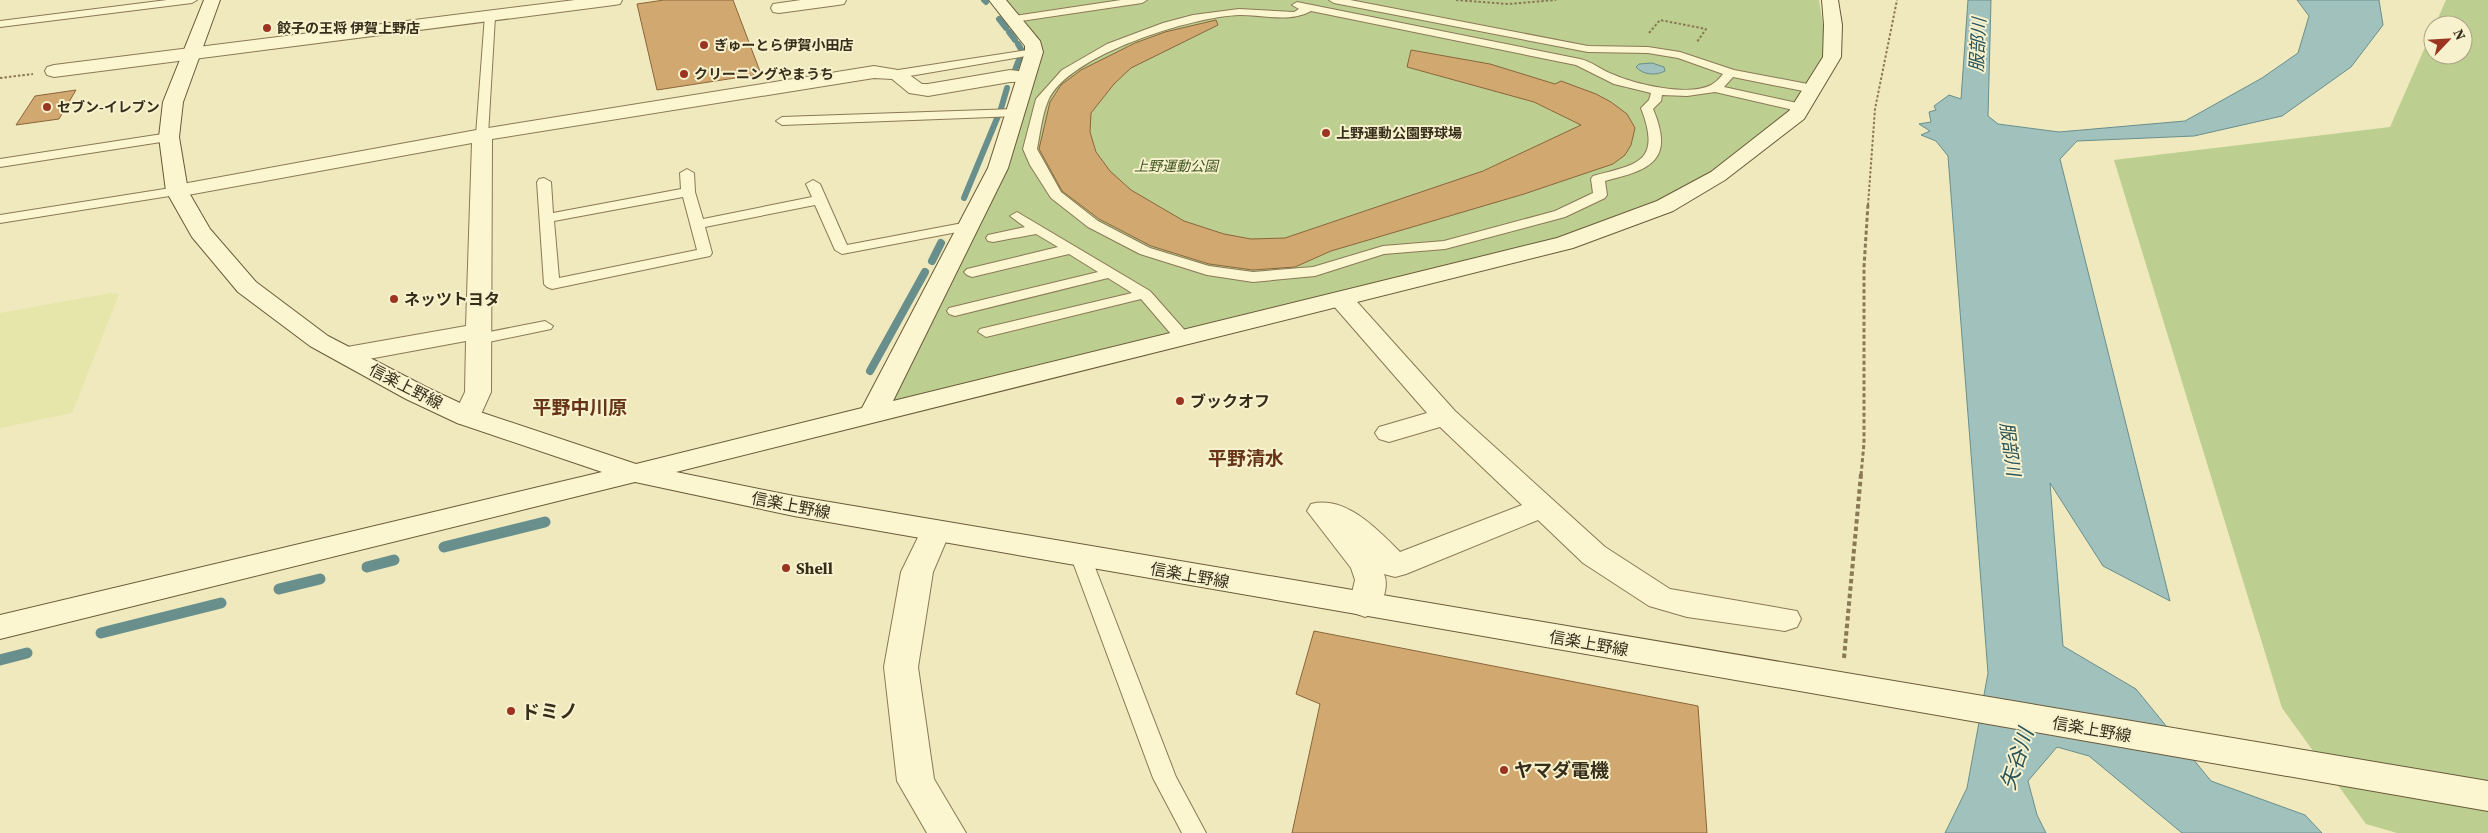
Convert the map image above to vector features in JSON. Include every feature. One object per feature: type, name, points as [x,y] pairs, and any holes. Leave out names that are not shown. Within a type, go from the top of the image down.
[{"type":"street","name":"信楽上野線","points":[[212,0],[174,102],[169,137],[177,191],[200,232],[247,287],[319,341],[416,393],[467,416],[635,473],[794,506],[1081,557],[2488,796]]},
{"type":"street","points":[[54,71],[614,0]]},
{"type":"street","points":[[779,8],[838,0]]},
{"type":"street","points":[[0,627],[635,473],[1565,243],[1665,206],[1718,176],[1797,115],[1832,57],[1834,26],[1830,0]]},
{"type":"street","points":[[873,413],[998,168],[1034,52],[1034,45],[1006,10]]},
{"type":"street","points":[[177,191],[482,135],[874,72],[905,76],[916,89],[928,90],[1010,76],[1026,77]]},
{"type":"street","points":[[467,416],[478,392],[482,135]]},
{"type":"street","points":[[1341,299],[1445,417],[1594,555],[1660,598],[1687,605],[1786,618]]},
{"type":"street","points":[[347,356],[479,335]]},
{"type":"street","points":[[1389,433],[1445,417]]},
{"type":"street","points":[[1365,605],[1370,580],[1365,565],[1322,511],[1355,525],[1395,566],[1544,507]]},
{"type":"street","points":[[935,532],[917,572],[901,667],[916,781],[947,833]]},
{"type":"lane","points":[[0,24],[192,0]]},
{"type":"lane","points":[[482,135],[490,15],[584,0]]},
{"type":"lane","points":[[1006,10],[1088,0]]},
{"type":"lane","points":[[1006,10],[1142,0]]},
{"type":"lane","points":[[1334,0],[1588,49],[1648,50],[1680,55],[1807,98]]},
{"type":"lane","points":[[1384,0],[1408,28]]},
{"type":"lane","points":[[1279,2],[1580,62],[1637,88],[1657,92],[1715,88],[1807,98]]},
{"type":"lane","points":[[1308,8],[1296,15],[1239,12],[1197,17],[1167,25],[1111,46],[1066,72],[1042,99],[1030,149],[1037,165],[1056,195],[1093,224],[1125,242],[1146,251],[1207,270],[1252,277],[1289,275],[1315,271],[1383,250],[1445,245],[1560,214],[1594,200],[1600,195],[1598,179],[1635,170],[1644,165],[1654,152],[1655,124],[1647,108],[1655,101],[1657,92]]},
{"type":"lane","points":[[1594,70],[1596,60],[1613,50]]},
{"type":"lane","points":[[898,74],[1034,52]]},
{"type":"lane","points":[[1715,88],[1731,72]]},
{"type":"lane","points":[[782,121],[1015,113]]},
{"type":"lane","points":[[0,163],[169,137]]},
{"type":"lane","points":[[544,182],[552,284],[705,253],[688,192],[686,173]]},
{"type":"lane","points":[[813,184],[842,250],[968,226]]},
{"type":"lane","points":[[0,219],[177,191]]},
{"type":"lane","points":[[548,218],[688,192]]},
{"type":"lane","points":[[698,224],[819,200]]},
{"type":"lane","points":[[1017,216],[1145,294],[1183,338]]},
{"type":"lane","points":[[993,238],[1038,228]]},
{"type":"lane","points":[[972,272],[1071,249]]},
{"type":"lane","points":[[955,311],[1111,273]]},
{"type":"lane","points":[[986,332],[1145,294]]},
{"type":"lane","points":[[479,335],[545,326]]},
{"type":"lane","points":[[1081,557],[1165,778],[1194,833]]},
{"type":"path","points":[[1456,0],[1508,4],[1556,0]]},
{"type":"path","points":[[1842,686],[1864,444],[1864,267],[1875,109],[1897,0]]},
{"type":"path","points":[[1660,20],[1706,29]]},
{"type":"path","points":[[0,78],[54,71]]},
{"type":"green space","name":"上野運動公園","points":[[1003,0],[1819,0],[1828,57],[1794,115],[1715,175],[1662,205],[1562,242],[878,411],[1000,168],[1037,52]]},
{"type":"green space","points":[[2446,0],[2488,0],[2488,833],[2397,833],[2366,824],[2282,708],[2114,160],[2390,127],[2423,52],[2423,65],[2473,65],[2473,15],[2439,15]]},
{"type":"green space","points":[[111,293],[119,294],[72,413],[0,428],[0,313]]},
{"type":"water","points":[[1968,0],[1991,0],[1988,116],[1998,124],[2059,132],[2185,121],[2262,78],[2298,53],[2309,16],[2297,0],[2379,0],[2383,25],[2351,67],[2282,116],[2194,136],[2077,141],[2060,159],[2170,601],[2103,566],[2050,483],[2063,646],[2136,689],[2211,781],[2305,815],[2322,833],[2182,833],[2089,756],[2057,747],[2028,781],[2037,815],[2046,833],[1945,833],[1967,788],[1988,673],[1948,156],[1936,141],[1921,135],[1930,131],[1919,124],[1931,122],[1929,112],[1936,110],[1934,106],[1949,95],[1961,99]]},
{"type":"water","points":[[1652,63],[1664,67],[1665,71],[1658,74],[1650,74],[1642,72],[1636,67],[1639,64]]},
{"type":"building","points":[[664,0],[733,0],[761,74],[657,90],[637,4]]},
{"type":"building","points":[[1216,20],[1218,25],[1131,68],[1114,84],[1091,113],[1090,132],[1096,152],[1110,171],[1131,190],[1184,221],[1224,234],[1251,239],[1285,238],[1483,171],[1581,125],[1534,102],[1407,67],[1411,50],[1490,64],[1555,84],[1561,81],[1596,94],[1627,114],[1635,128],[1631,145],[1625,155],[1613,164],[1524,194],[1331,251],[1295,267],[1253,270],[1209,264],[1151,246],[1099,219],[1062,191],[1039,149],[1050,102],[1061,85],[1081,70],[1135,43],[1165,32]]},
{"type":"building","name":"セブン-イレブン","points":[[76,90],[59,119],[16,125],[35,96]]},
{"type":"building","name":"ヤマダ電機","points":[[1314,631],[1698,706],[1707,833],[1292,833],[1320,704],[1296,694]]},
{"type":"waterway","points":[[999,19],[1006,28]]},
{"type":"waterway","points":[[1009,32],[1015,40]]},
{"type":"waterway","points":[[1018,44],[1022,51]]},
{"type":"waterway","points":[[1013,75],[1020,57]]},
{"type":"waterway","points":[[1000,112],[1007,88]]},
{"type":"waterway","points":[[964,198],[998,116]]},
{"type":"waterway","points":[[932,261],[941,243]]},
{"type":"waterway","points":[[870,371],[925,272]]},
{"type":"waterway","points":[[444,547],[545,522]]},
{"type":"waterway","points":[[367,567],[394,560]]},
{"type":"waterway","points":[[279,589],[320,579]]},
{"type":"waterway","points":[[101,633],[221,603]]},
{"type":"waterway","points":[[0,660],[27,653]]},
{"type":"place","name":"餃子の王将 伊賀上野店","points":[[267,28]]},
{"type":"place","name":"ぎゅーとら伊賀小田店","points":[[704,45]]},
{"type":"place","name":"クリーニングやまうち","points":[[684,74]]},
{"type":"place","name":"セブン-イレブン","points":[[47,107]]},
{"type":"place","name":"上野運動公園野球場","points":[[1326,133]]},
{"type":"place","name":"ネッツトヨタ","points":[[394,299]]},
{"type":"place","name":"ブックオフ","points":[[1180,401]]},
{"type":"place","name":"Shell","points":[[786,568]]},
{"type":"place","name":"ドミノ","points":[[511,711]]},
{"type":"place","name":"ヤマダ電機","points":[[1504,770]]},
{"type":"district","name":"平野中川原","points":[[580,407]]},
{"type":"district","name":"平野清水","points":[[1246,458]]},
{"type":"water label","name":"服部川","points":[[1978,45]]},
{"type":"water label","name":"服部川","points":[[2010,449]]},
{"type":"water label","name":"矢谷川","points":[[2017,759]]}]
